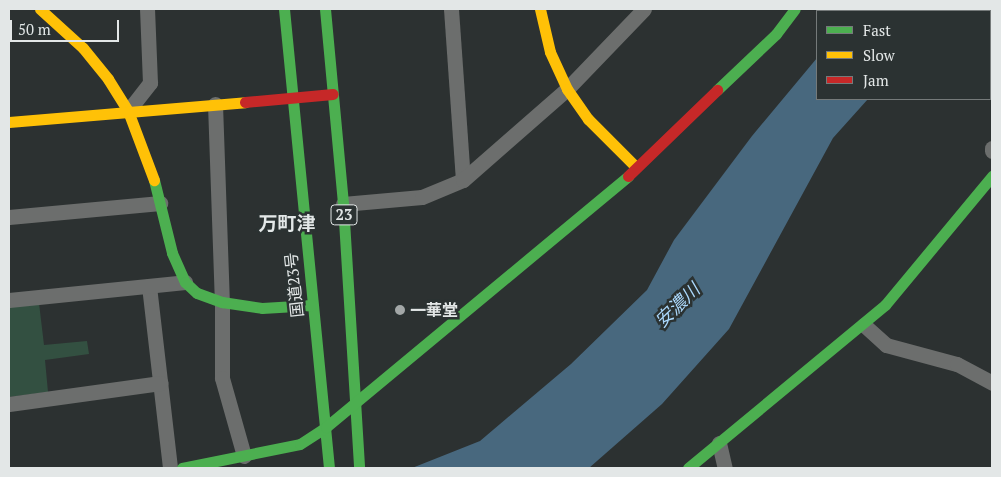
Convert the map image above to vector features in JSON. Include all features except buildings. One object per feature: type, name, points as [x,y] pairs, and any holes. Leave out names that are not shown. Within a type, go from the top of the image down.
[{"type":"main road","points":[[40,9],[83,48],[108,79],[128,111],[150,163],[172,253],[184,282],[197,293],[222,302],[262,308],[312,305]]},
{"type":"main road","name":"国道23号","points":[[284,9],[329,468]]},
{"type":"main road","name":"23","points":[[325,9],[344,204],[357,403],[359,468]]},
{"type":"main road","points":[[540,9],[550,52],[567,88],[588,119],[636,168]]},
{"type":"main road","points":[[182,468],[300,444],[326,427],[610,193],[776,34],[795,9]]},
{"type":"main road","points":[[9,122],[333,94]]},
{"type":"main road","points":[[688,468],[864,325],[885,305],[992,176]]},
{"type":"street","points":[[128,111],[150,83],[147,9]]},
{"type":"street","points":[[451,9],[463,180]]},
{"type":"street","points":[[344,204],[422,198],[463,180],[567,88],[644,9]]},
{"type":"street","points":[[215,104],[222,302],[222,378],[244,456]]},
{"type":"street","points":[[9,217],[160,203]]},
{"type":"street","points":[[9,300],[184,282]]},
{"type":"street","points":[[149,286],[170,468]]},
{"type":"street","points":[[864,325],[886,345],[957,364],[992,383]]},
{"type":"street","points":[[9,404],[161,383]]},
{"type":"street","points":[[719,443],[725,468]]},
{"type":"green space","points":[[39,303],[44,345],[87,341],[89,354],[45,360],[48,392],[9,397],[9,306]]},
{"type":"water","points":[[992,9],[992,72],[991,10],[858,10]]},
{"type":"water","name":"安濃川","points":[[816,59],[816,100],[867,100],[833,138],[729,329],[662,404],[589,468],[412,468],[480,441],[571,364],[647,290],[674,240],[752,136]]},
{"type":"traffic: fast","points":[[284,9],[329,468]]},
{"type":"traffic: fast","points":[[325,9],[343,204],[359,468]]},
{"type":"traffic: fast","points":[[717,90],[776,34],[795,9]]},
{"type":"traffic: fast","points":[[182,468],[300,444],[326,427],[628,176]]},
{"type":"traffic: fast","points":[[688,468],[885,305],[992,176]]},
{"type":"traffic: fast","points":[[154,180],[172,253],[185,282],[197,293],[222,302],[262,308],[312,305]]},
{"type":"traffic: slow","points":[[40,9],[83,48],[108,79],[128,111],[154,180]]},
{"type":"traffic: slow","points":[[540,9],[550,52],[567,89],[588,119],[636,167]]},
{"type":"traffic: slow","points":[[9,122],[245,102]]},
{"type":"traffic: jam","points":[[628,176],[717,90]]},
{"type":"traffic: jam","points":[[245,102],[333,94]]},
{"type":"place","name":"一華堂","points":[[400,310]]},
{"type":"district","name":"万町津","points":[[287,223]]}]
